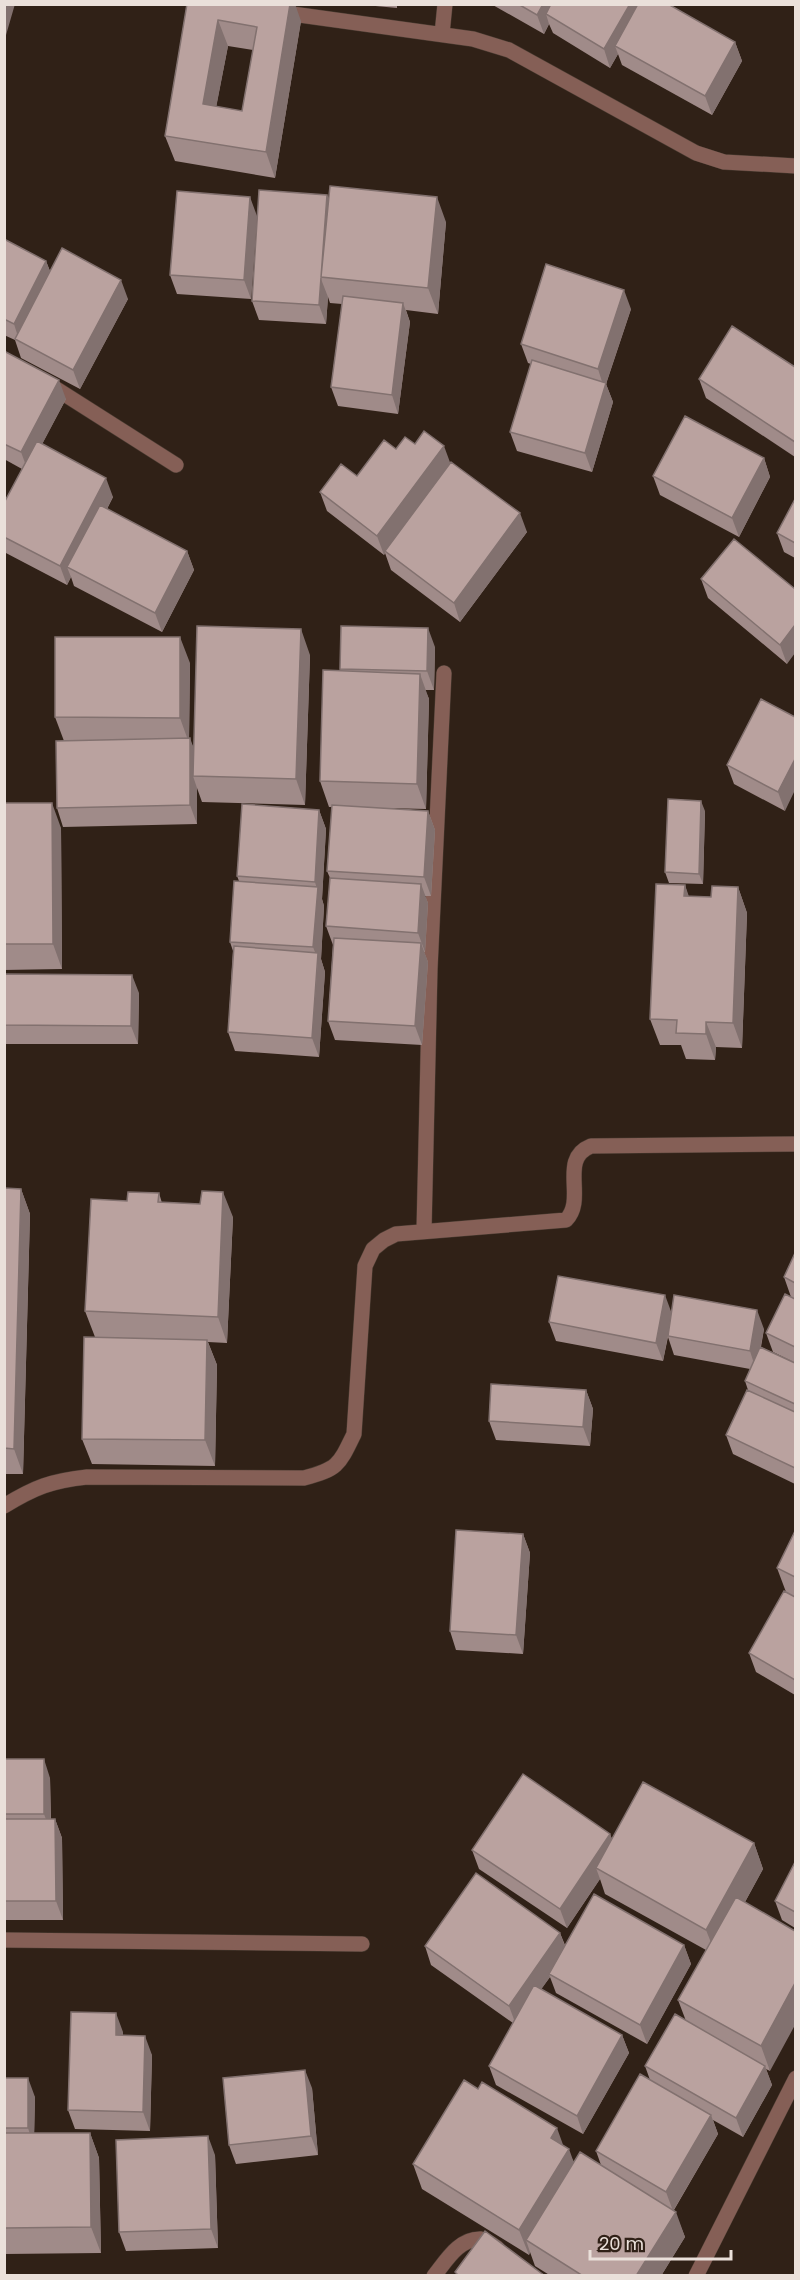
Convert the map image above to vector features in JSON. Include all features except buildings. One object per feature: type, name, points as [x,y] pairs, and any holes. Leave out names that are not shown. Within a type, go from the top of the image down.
[{"type":"street","points":[[442,34],[445,4]]},
{"type":"street","points":[[261,9],[473,39],[509,50],[696,153],[724,162],[795,166]]},
{"type":"street","points":[[37,376],[176,465]]},
{"type":"street","points":[[424,1231],[430,969],[444,673]]},
{"type":"street","points":[[4,1506],[30,1490],[58,1480],[87,1477],[304,1478],[328,1472],[343,1457],[354,1434],[365,1266],[373,1250],[384,1239],[396,1234],[424,1231],[566,1220],[574,1209],[576,1155],[591,1146],[795,1144]]},
{"type":"street","points":[[4,1940],[362,1944]]},
{"type":"street","points":[[696,2276],[795,2078]]},
{"type":"street","points":[[434,2276],[457,2248],[468,2241],[483,2239],[509,2255]]}]
